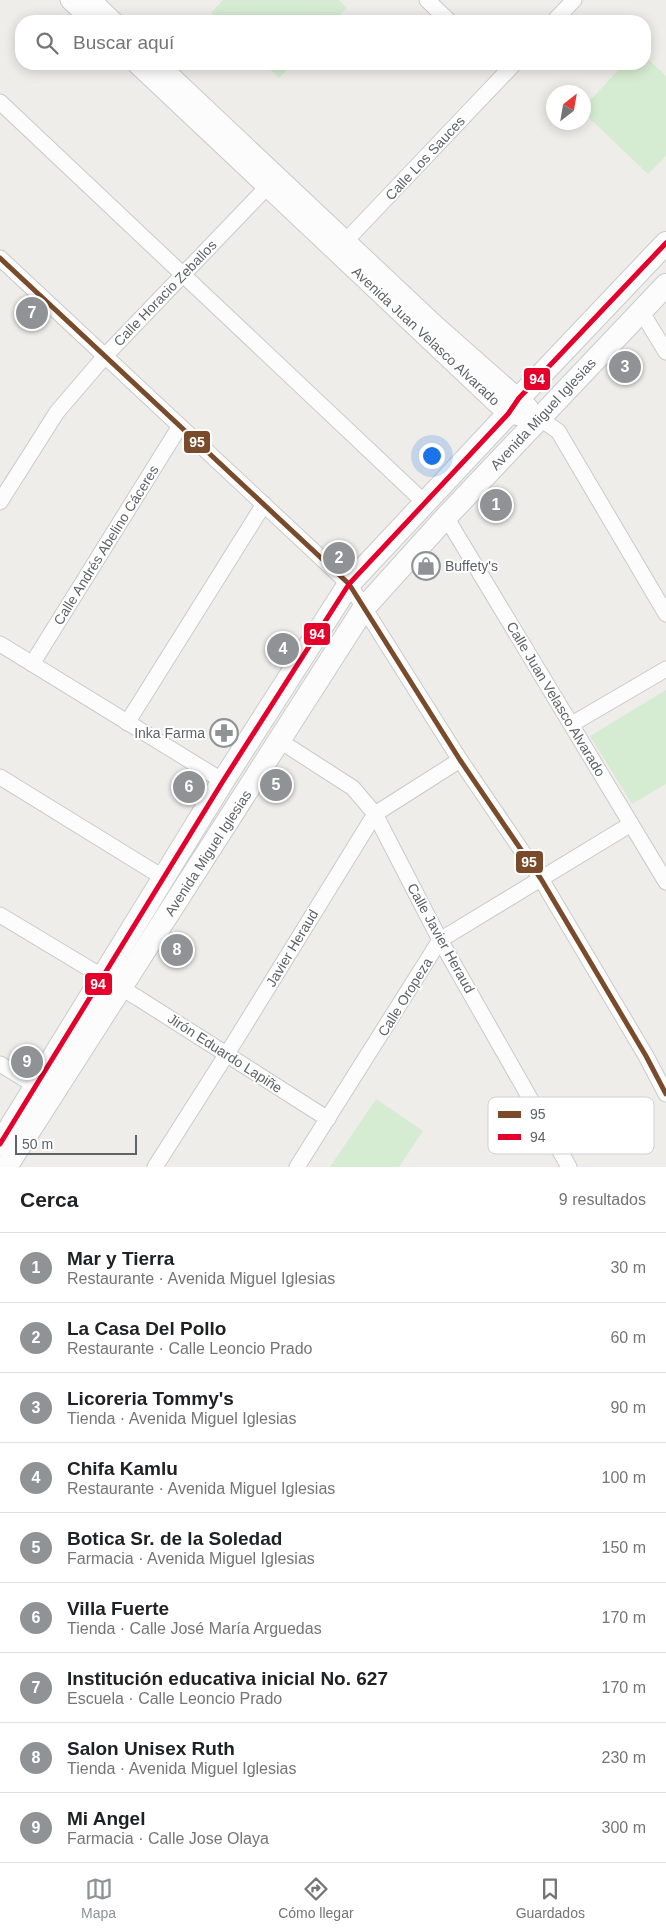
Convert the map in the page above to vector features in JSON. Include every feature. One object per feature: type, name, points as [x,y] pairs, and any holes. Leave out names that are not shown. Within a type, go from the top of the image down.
[{"type":"main road","name":"Avenida Miguel Iglesias","points":[[0,1144],[223,781],[349,584],[666,243]]},
{"type":"main road","name":"Avenida Miguel Iglesias","points":[[6,1167],[364,608],[446,517],[666,285]]},
{"type":"street","points":[[70,0],[86,15]]},
{"type":"street","points":[[91,0],[107,15]]},
{"type":"street","points":[[427,0],[443,15]]},
{"type":"street","points":[[560,15],[574,0]]},
{"type":"street","name":"Avenida Juan Velasco Alvarado","points":[[144,70],[267,187],[435,324],[513,406],[540,419]]},
{"type":"street","name":"Avenida Juan Velasco Alvarado","points":[[164,70],[341,246]]},
{"type":"street","name":"Calle Los Sauces","points":[[341,246],[501,70]]},
{"type":"street","points":[[0,102],[425,503]]},
{"type":"street","name":"Calle Horacio Zeballos","points":[[0,502],[57,412],[105,356],[267,187]]},
{"type":"street","points":[[2,264],[105,356],[349,584],[460,760],[541,879],[646,1056],[666,1094]]},
{"type":"street","points":[[641,311],[666,352]]},
{"type":"street","points":[[540,419],[558,431],[666,614]]},
{"type":"street","name":"Calle Andrés Abelino Cáceres","points":[[32,664],[180,426]]},
{"type":"street","points":[[128,723],[264,504]]},
{"type":"street","name":"Calle Juan Velasco Alvarado","points":[[446,517],[666,882]]},
{"type":"street","points":[[0,644],[223,781]]},
{"type":"street","points":[[572,724],[666,669]]},
{"type":"street","name":"Calle Javier Heraud","points":[[280,741],[353,788],[374,814],[440,940],[530,1097]]},
{"type":"street","name":"Javier Heraud","points":[[155,1167],[227,1055],[374,814],[460,760]]},
{"type":"street","points":[[0,777],[164,878]]},
{"type":"street","name":"Calle Oropeza","points":[[297,1167],[440,940],[631,824]]},
{"type":"street","name":"Jirón Eduardo Lapiñe","points":[[0,915],[122,988],[328,1119]]},
{"type":"street","points":[[0,1064],[36,1086]]},
{"type":"street","name":"Calle Javier Heraud","points":[[563,1154],[570,1167]]},
{"type":"green space","points":[[223,0],[339,0],[347,8],[340,15],[213,15],[211,13]]},
{"type":"green space","points":[[651,62],[666,76],[666,156],[648,174],[591,120],[591,99],[618,70],[651,70]]},
{"type":"green space","points":[[270,70],[287,70],[279,78]]},
{"type":"green space","points":[[666,690],[666,784],[632,804],[590,736]]},
{"type":"green space","points":[[376,1099],[423,1131],[399,1167],[330,1167]]},
{"type":"transit line","name":"94","points":[[0,1144],[223,781],[349,584],[508,414],[519,398],[666,243]]},
{"type":"transit line","name":"95","points":[[0,258],[349,584],[460,760],[541,879],[646,1056],[666,1094]]},
{"type":"place","name":"Institución educativa inicial No. 627","points":[[32,313]]},
{"type":"place","name":"Licoreria Tommy's","points":[[625,367]]},
{"type":"place","name":"Mar y Tierra","points":[[496,505]]},
{"type":"place","name":"La Casa Del Pollo","points":[[339,558]]},
{"type":"place","name":"Buffety's","points":[[426,566]]},
{"type":"place","name":"Chifa Kamlu","points":[[283,649]]},
{"type":"place","name":"Inka Farma","points":[[224,733]]},
{"type":"place","name":"Botica Sr. de la Soledad","points":[[276,785]]},
{"type":"place","name":"Villa Fuerte","points":[[189,787]]},
{"type":"place","name":"Salon Unisex Ruth","points":[[177,950]]},
{"type":"place","name":"Mi Angel","points":[[27,1062]]}]
